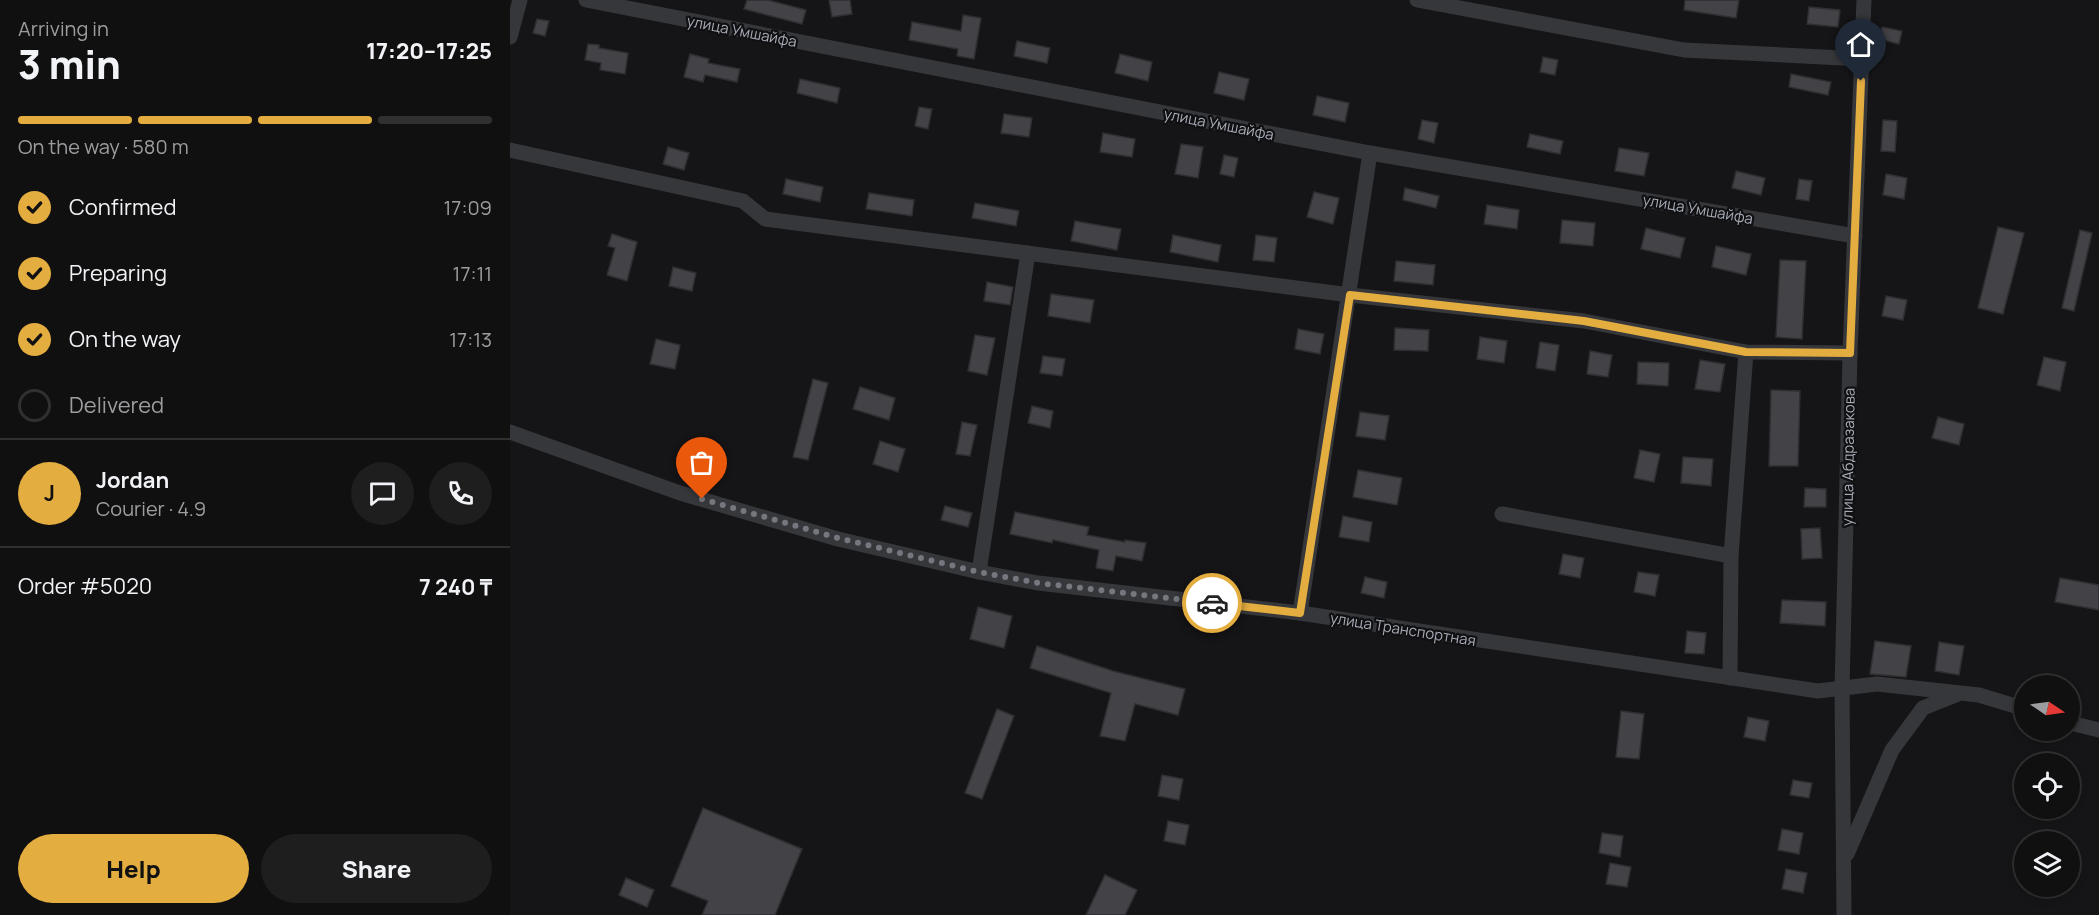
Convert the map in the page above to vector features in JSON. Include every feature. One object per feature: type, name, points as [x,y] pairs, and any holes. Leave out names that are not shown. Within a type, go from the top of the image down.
[{"type":"street","points":[[510,36],[520,0]]},
{"type":"street","name":"улица Умшайфа","points":[[585,0],[1370,153],[1855,236]]},
{"type":"street","points":[[1417,0],[1684,50],[1862,59]]},
{"type":"street","name":"улица Абдразакова","points":[[1844,915],[1842,690],[1850,353],[1864,0]]},
{"type":"street","points":[[510,150],[743,201],[765,219],[1350,295],[1584,321],[1746,352],[1850,353]]},
{"type":"street","points":[[1300,613],[1370,153]]},
{"type":"street","points":[[979,572],[1028,253]]},
{"type":"street","points":[[1730,678],[1731,556],[1746,352]]},
{"type":"street","name":"улица Транспортная","points":[[510,432],[680,493],[838,538],[979,572],[1038,583],[1300,613],[1818,691],[1842,690],[1876,684],[1979,694],[2014,705]]},
{"type":"street","points":[[1502,514],[1731,556]]},
{"type":"street","points":[[1844,861],[1892,750],[1923,708],[1961,693]]},
{"type":"street","points":[[2080,725],[2099,730]]},
{"type":"building","points":[[747,0],[768,0],[806,10],[802,24],[744,9]]},
{"type":"building","points":[[829,0],[850,0],[852,14],[832,17]]},
{"type":"building","points":[[1685,0],[1739,0],[1736,18],[1684,10]]},
{"type":"building","points":[[1809,7],[1840,10],[1838,27],[1807,24]]},
{"type":"building","points":[[963,15],[981,18],[974,59],[957,56],[958,49],[909,40],[912,22],[961,31]]},
{"type":"building","points":[[537,19],[549,21],[545,36],[533,33]]},
{"type":"building","points":[[1882,27],[1902,31],[1899,44],[1879,39]]},
{"type":"building","points":[[1017,41],[1050,48],[1047,63],[1014,56]]},
{"type":"building","points":[[588,44],[628,53],[625,74],[600,70],[601,63],[585,60]]},
{"type":"building","points":[[690,54],[709,59],[708,63],[740,69],[737,82],[705,75],[703,82],[684,77]]},
{"type":"building","points":[[1120,54],[1152,62],[1148,81],[1115,73]]},
{"type":"building","points":[[1543,57],[1558,60],[1555,75],[1540,72]]},
{"type":"building","points":[[1219,72],[1249,79],[1244,100],[1214,93]]},
{"type":"building","points":[[1791,74],[1831,82],[1828,95],[1789,87]]},
{"type":"building","points":[[800,79],[840,88],[837,103],[797,93]]},
{"type":"building","points":[[1317,96],[1349,103],[1345,122],[1313,115]]},
{"type":"building","points":[[919,107],[932,109],[928,129],[915,126]]},
{"type":"building","points":[[1004,114],[1032,118],[1029,137],[1001,133]]},
{"type":"building","points":[[1422,120],[1438,123],[1434,143],[1418,139]]},
{"type":"building","points":[[1883,120],[1897,121],[1895,152],[1881,151]]},
{"type":"building","points":[[1103,133],[1135,139],[1132,157],[1100,152]]},
{"type":"building","points":[[1530,134],[1563,141],[1560,154],[1527,147]]},
{"type":"building","points":[[1181,144],[1203,147],[1198,178],[1175,174]]},
{"type":"building","points":[[668,147],[689,153],[684,170],[663,164]]},
{"type":"building","points":[[1619,148],[1649,153],[1644,176],[1615,171]]},
{"type":"building","points":[[1224,155],[1238,158],[1234,177],[1220,174]]},
{"type":"building","points":[[1736,171],[1765,178],[1761,195],[1732,188]]},
{"type":"building","points":[[1886,174],[1907,178],[1904,199],[1883,195]]},
{"type":"building","points":[[786,179],[823,187],[820,202],[783,194]]},
{"type":"building","points":[[1799,179],[1812,181],[1809,201],[1796,199]]},
{"type":"building","points":[[1405,188],[1439,196],[1436,208],[1403,200]]},
{"type":"building","points":[[1314,192],[1339,198],[1333,224],[1307,217]]},
{"type":"building","points":[[869,193],[914,200],[912,216],[866,209]]},
{"type":"building","points":[[975,203],[1019,211],[1016,226],[972,218]]},
{"type":"building","points":[[1487,205],[1519,210],[1517,229],[1484,224]]},
{"type":"building","points":[[1562,220],[1595,223],[1593,246],[1560,243]]},
{"type":"building","points":[[1075,221],[1121,229],[1117,250],[1071,241]]},
{"type":"building","points":[[1998,227],[2024,233],[2003,314],[1978,308]]},
{"type":"building","points":[[1646,228],[1685,238],[1680,258],[1641,249]]},
{"type":"building","points":[[2080,230],[2092,233],[2074,311],[2062,308]]},
{"type":"building","points":[[612,234],[637,242],[627,281],[607,275],[615,248],[608,246]]},
{"type":"building","points":[[1173,235],[1221,245],[1218,262],[1170,252]]},
{"type":"building","points":[[1256,235],[1277,238],[1274,262],[1253,260]]},
{"type":"building","points":[[1716,246],[1751,254],[1746,275],[1712,267]]},
{"type":"building","points":[[1780,260],[1806,261],[1802,339],[1776,337]]},
{"type":"building","points":[[1396,261],[1435,265],[1433,285],[1394,281]]},
{"type":"building","points":[[673,267],[696,273],[692,291],[669,286]]},
{"type":"building","points":[[987,282],[1013,287],[1010,305],[984,301]]},
{"type":"building","points":[[1051,294],[1094,300],[1090,323],[1048,316]]},
{"type":"building","points":[[1886,296],[1907,300],[1903,320],[1882,316]]},
{"type":"building","points":[[1395,328],[1429,330],[1428,351],[1394,350]]},
{"type":"building","points":[[1298,329],[1324,334],[1320,354],[1295,349]]},
{"type":"building","points":[[975,335],[995,338],[987,375],[968,371]]},
{"type":"building","points":[[1480,337],[1507,341],[1504,363],[1477,359]]},
{"type":"building","points":[[656,339],[680,345],[675,369],[650,364]]},
{"type":"building","points":[[1540,342],[1559,345],[1555,371],[1536,368]]},
{"type":"building","points":[[1590,351],[1612,355],[1608,377],[1587,374]]},
{"type":"building","points":[[1043,356],[1065,359],[1062,376],[1040,373]]},
{"type":"building","points":[[2044,357],[2066,362],[2060,391],[2037,385]]},
{"type":"building","points":[[1700,360],[1725,364],[1720,392],[1695,389]]},
{"type":"building","points":[[1638,362],[1669,363],[1668,386],[1637,384]]},
{"type":"building","points":[[813,379],[828,383],[808,460],[793,457]]},
{"type":"building","points":[[860,387],[895,398],[889,420],[853,409]]},
{"type":"building","points":[[1771,390],[1800,391],[1798,466],[1769,466]]},
{"type":"building","points":[[1032,406],[1053,411],[1050,428],[1028,423]]},
{"type":"building","points":[[1360,412],[1389,416],[1385,440],[1356,436]]},
{"type":"building","points":[[1938,417],[1964,424],[1959,445],[1932,438]]},
{"type":"building","points":[[962,422],[977,425],[970,456],[956,454]]},
{"type":"building","points":[[880,441],[905,449],[898,472],[873,464]]},
{"type":"building","points":[[1640,450],[1660,454],[1654,482],[1634,478]]},
{"type":"building","points":[[1683,457],[1713,459],[1711,486],[1681,483]]},
{"type":"building","points":[[1358,470],[1402,478],[1397,505],[1353,497]]},
{"type":"building","points":[[1805,488],[1826,489],[1826,507],[1804,507]]},
{"type":"building","points":[[945,506],[972,513],[968,527],[941,520]]},
{"type":"building","points":[[1015,512],[1089,527],[1087,535],[1125,542],[1125,540],[1146,543],[1142,561],[1116,556],[1113,571],[1096,568],[1099,550],[1010,534]]},
{"type":"building","points":[[1343,516],[1372,522],[1369,542],[1339,537]]},
{"type":"building","points":[[1820,528],[1822,558],[1802,559],[1801,529]]},
{"type":"building","points":[[1563,554],[1584,558],[1580,578],[1559,574]]},
{"type":"building","points":[[1638,572],[1659,575],[1655,596],[1634,592]]},
{"type":"building","points":[[1365,577],[1387,582],[1384,598],[1361,593]]},
{"type":"building","points":[[2060,578],[2099,585],[2099,610],[2055,602]]},
{"type":"building","points":[[1782,600],[1826,602],[1825,626],[1780,623]]},
{"type":"building","points":[[978,607],[1012,616],[1004,648],[970,639]]},
{"type":"building","points":[[1687,631],[1706,633],[1704,654],[1685,653]]},
{"type":"building","points":[[1875,641],[1911,646],[1906,677],[1870,674]]},
{"type":"building","points":[[1939,642],[1964,646],[1959,675],[1935,671]]},
{"type":"building","points":[[1037,646],[1113,671],[1185,689],[1178,715],[1135,704],[1125,741],[1100,736],[1111,693],[1030,668]]},
{"type":"building","points":[[997,709],[1014,716],[982,799],[965,793]]},
{"type":"building","points":[[1621,711],[1644,714],[1639,759],[1616,757]]},
{"type":"building","points":[[1748,717],[1769,721],[1765,741],[1744,737]]},
{"type":"building","points":[[1162,775],[1183,779],[1179,800],[1158,796]]},
{"type":"building","points":[[1793,780],[1812,783],[1809,798],[1790,795]]},
{"type":"building","points":[[703,808],[802,849],[775,915],[702,915],[708,901],[671,886]]},
{"type":"building","points":[[1168,821],[1189,825],[1185,845],[1164,841]]},
{"type":"building","points":[[1782,829],[1803,833],[1799,854],[1778,850]]},
{"type":"building","points":[[1602,833],[1623,836],[1620,857],[1599,853]]},
{"type":"building","points":[[1610,863],[1631,867],[1627,887],[1606,884]]},
{"type":"building","points":[[1786,869],[1807,873],[1803,893],[1782,889]]},
{"type":"building","points":[[1105,875],[1137,890],[1125,915],[1086,915]]},
{"type":"building","points":[[626,878],[654,890],[647,907],[619,895]]},
{"type":"way so far","points":[[702,499],[838,538],[979,572],[1038,583],[1212,603]]},
{"type":"route","points":[[1212,603],[1300,613],[1350,295],[1584,321],[1746,352],[1850,353],[1861,81]]}]
